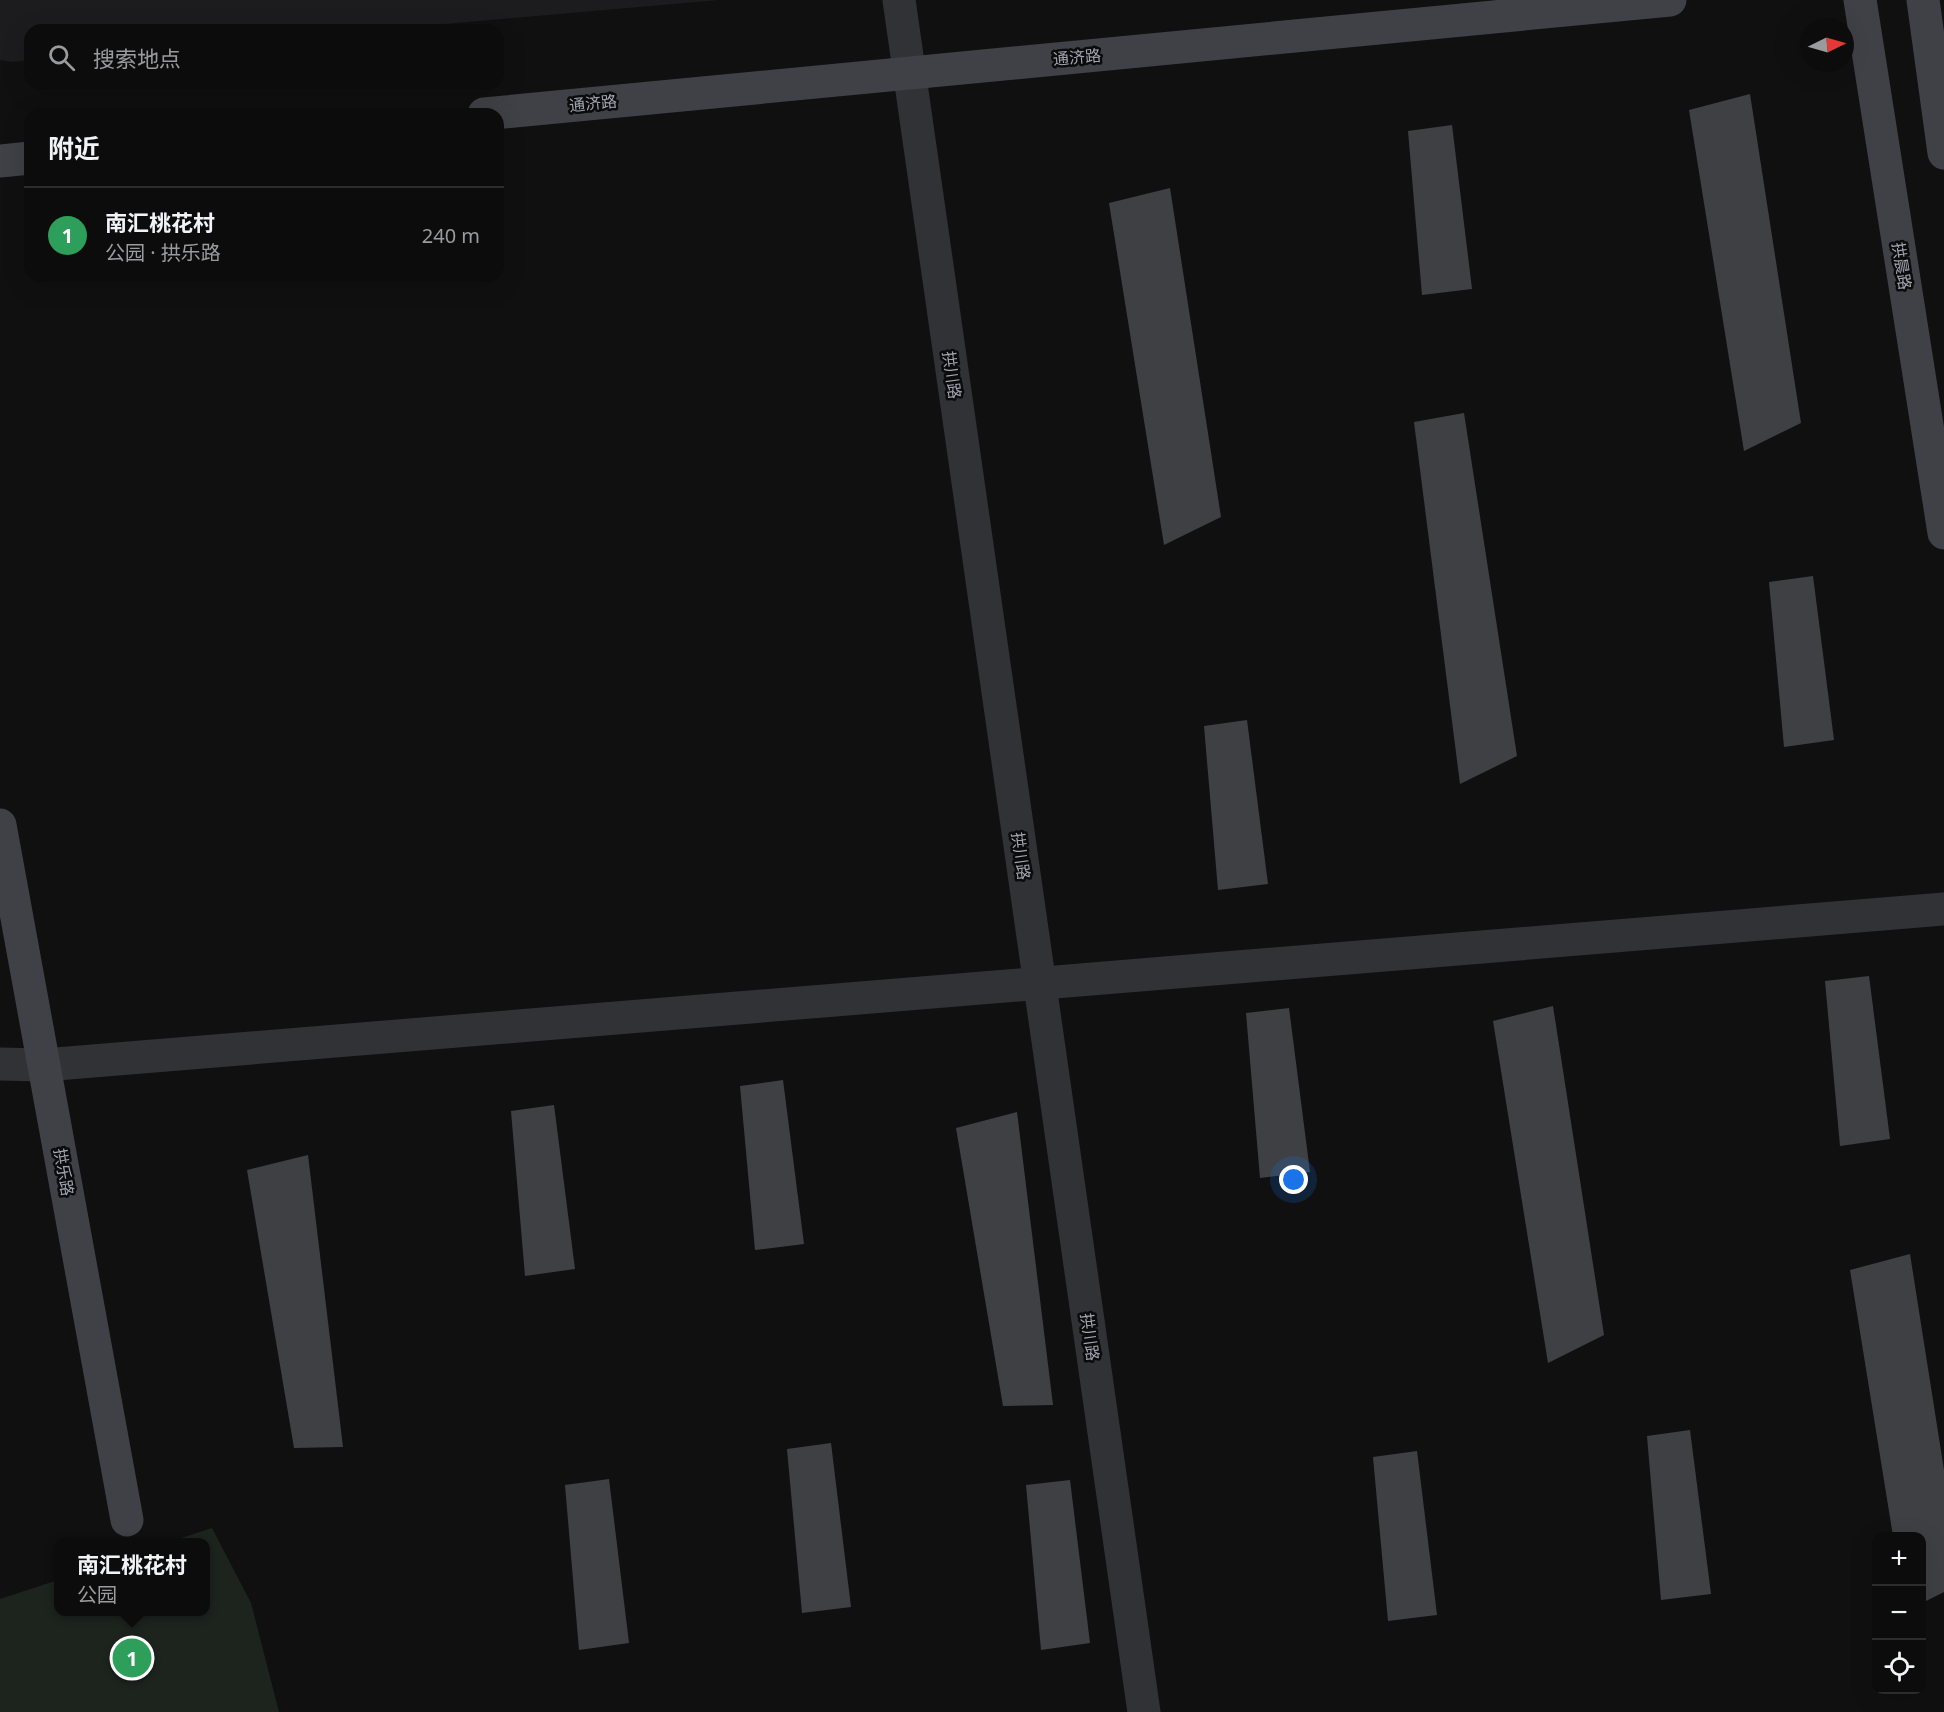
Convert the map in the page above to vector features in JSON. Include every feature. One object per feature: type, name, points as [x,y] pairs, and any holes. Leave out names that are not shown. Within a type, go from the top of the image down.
[{"type":"street","name":"拱川路","points":[[899,0],[1144,1712]]},
{"type":"street","name":"通济路","points":[[504,112],[1670,0]]},
{"type":"street","name":"拱晨路","points":[[1860,0],[1944,533]]},
{"type":"street","points":[[1923,0],[1944,153]]},
{"type":"street","points":[[0,161],[24,159]]},
{"type":"street","name":"拱乐路","points":[[0,825],[128,1520]]},
{"type":"street","points":[[0,1064],[44,1065],[1944,909]]},
{"type":"shaded area","points":[[0,0],[719,0],[445,24],[24,24],[24,61],[0,60]]},
{"type":"shaded area","points":[[212,1528],[251,1603],[279,1712],[0,1712],[0,1599],[54,1581],[54,1616],[210,1616],[210,1538],[181,1538]]},
{"type":"building","points":[[1750,94],[1801,423],[1744,451],[1689,110]]},
{"type":"building","points":[[1452,125],[1472,289],[1422,295],[1408,131]]},
{"type":"building","points":[[1170,188],[1221,517],[1164,545],[1109,203]]},
{"type":"building","points":[[1464,413],[1517,756],[1460,784],[1414,422]]},
{"type":"building","points":[[1813,576],[1834,740],[1784,747],[1769,582]]},
{"type":"building","points":[[1247,720],[1268,884],[1218,890],[1204,726]]},
{"type":"building","points":[[1869,976],[1890,1139],[1840,1146],[1825,981]]},
{"type":"building","points":[[1553,1006],[1604,1335],[1548,1363],[1493,1021]]},
{"type":"building","points":[[1289,1008],[1310,1172],[1260,1178],[1246,1013]]},
{"type":"building","points":[[783,1080],[804,1244],[755,1250],[740,1086]]},
{"type":"building","points":[[554,1105],[575,1269],[525,1276],[511,1111]]},
{"type":"building","points":[[1017,1112],[1053,1405],[1003,1406],[956,1128]]},
{"type":"building","points":[[308,1155],[343,1447],[294,1448],[247,1170]]},
{"type":"building","points":[[1910,1254],[1944,1470],[1944,1592],[1926,1601],[1926,1532],[1892,1532],[1850,1270]]},
{"type":"building","points":[[1690,1430],[1711,1594],[1661,1600],[1647,1436]]},
{"type":"building","points":[[831,1443],[851,1607],[802,1613],[787,1449]]},
{"type":"building","points":[[1417,1451],[1437,1615],[1388,1621],[1373,1457]]},
{"type":"building","points":[[609,1479],[629,1643],[579,1650],[565,1485]]},
{"type":"building","points":[[1070,1480],[1090,1643],[1041,1650],[1026,1485]]},
{"type":"place","name":"南汇桃花村","points":[[132,1658]]}]
